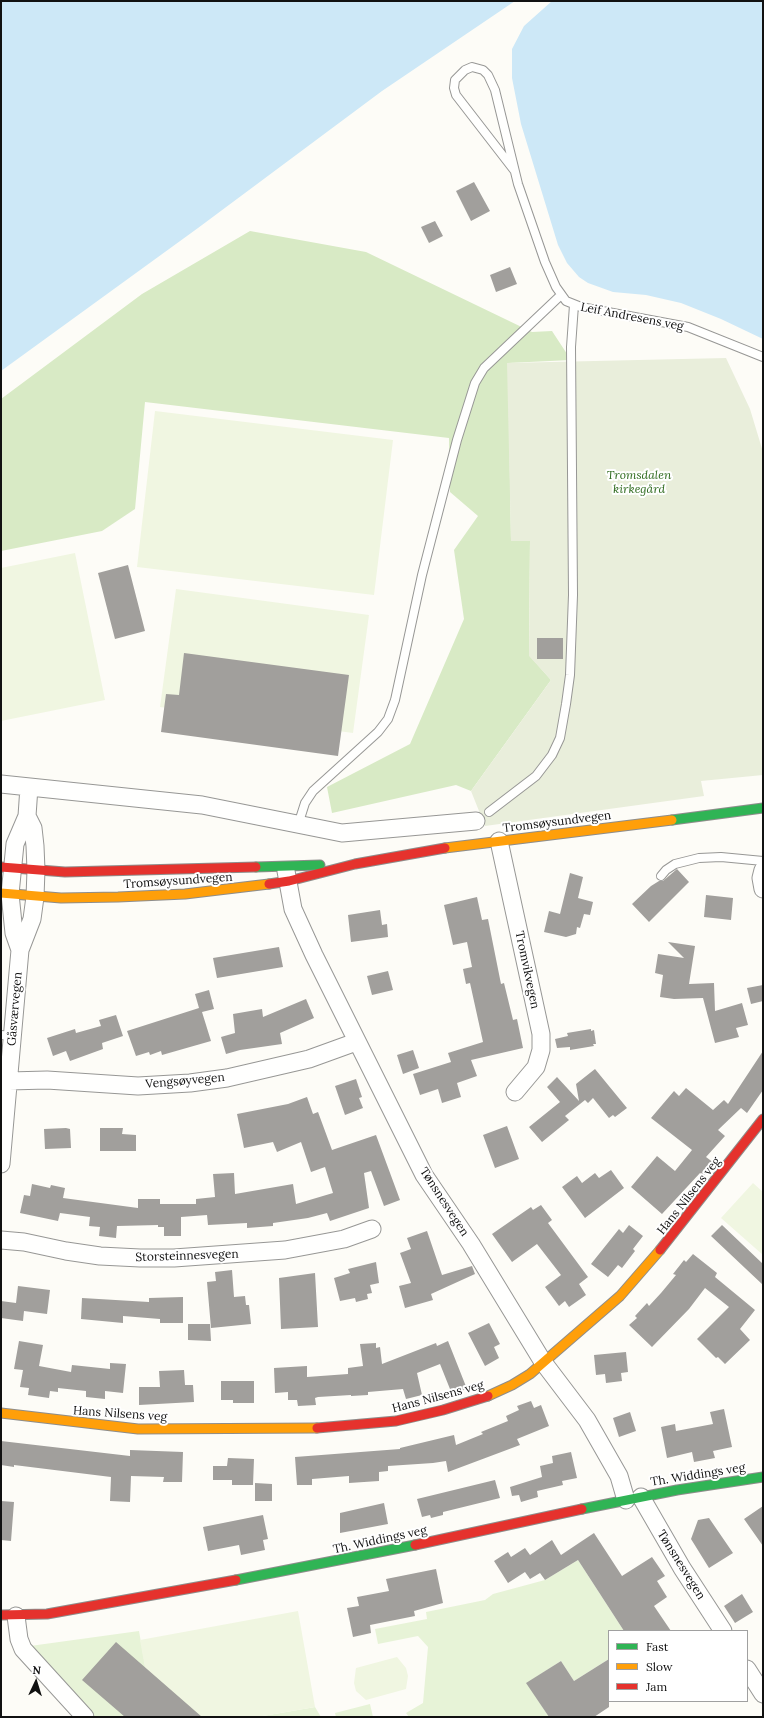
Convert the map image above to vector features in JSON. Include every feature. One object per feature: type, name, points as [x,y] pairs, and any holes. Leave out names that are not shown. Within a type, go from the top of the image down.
[{"type":"main road","name":"Tromsøysundvegen","points":[[6,893],[35,897],[82,898],[185,894],[289,881],[355,864],[438,849],[763,808]]},
{"type":"main road","name":"Tromsøysundvegen","points":[[7,868],[74,872],[155,871],[284,865],[355,864]]},
{"type":"main road","name":"Hans Nilsens veg","points":[[1,1413],[73,1423],[138,1429],[244,1430],[360,1426],[396,1421],[472,1401],[512,1385],[543,1362],[616,1300],[646,1269],[714,1185],[763,1119]]},
{"type":"main road","name":"Th. Widdings veg","points":[[8,1615],[47,1614],[79,1610],[371,1555],[634,1498],[763,1477]]},
{"type":"street","points":[[1,784],[202,805],[342,833],[482,817]]},
{"type":"street","points":[[27,816],[29,787]]},
{"type":"street","name":"Gåsværvegen","points":[[20,950],[14,933],[6,893],[7,868],[17,838],[27,816]]},
{"type":"street","name":"Gåsværvegen","points":[[1,1164],[9,1081],[7,1036],[20,950],[32,919],[35,897],[36,870],[33,828],[27,816]]},
{"type":"street","name":"Tromvikvegen","points":[[499,841],[541,1034],[541,1050],[536,1067],[515,1092]]},
{"type":"street","name":"Tønsnesvegen","points":[[284,865],[289,881],[293,909],[356,1042],[424,1175],[472,1244],[543,1362],[590,1425],[619,1476],[722,1630]]},
{"type":"street","points":[[763,870],[761,878],[763,889]]},
{"type":"street","name":"Vengsøyvegen","points":[[9,1081],[46,1080],[138,1086],[196,1083],[227,1078],[309,1059],[356,1042]]},
{"type":"street","name":"Storsteinnesvegen","points":[[1,1240],[24,1242],[66,1251],[100,1256],[140,1258],[181,1257],[285,1250],[344,1239],[372,1230]]},
{"type":"street","points":[[8,1615],[23,1649],[85,1717]]},
{"type":"street","points":[[748,1671],[763,1694]]},
{"type":"lane","points":[[298,825],[305,804],[313,791],[378,732],[388,719],[395,700],[422,575],[457,440],[475,383],[484,368],[561,296],[545,262],[514,170],[495,90],[488,75],[483,70],[472,68],[465,70],[455,80],[454,88],[456,95],[514,170]]},
{"type":"lane","name":"Leif Andresens veg","points":[[561,296],[574,305],[688,327],[763,357]]},
{"type":"lane","points":[[482,817],[536,776],[552,756],[560,738],[566,704],[573,602],[571,347],[574,305]]},
{"type":"lane","points":[[661,876],[666,870],[675,864],[698,858],[721,857],[763,861]]},
{"type":"green space","points":[[250,231],[366,252],[532,332],[552,331],[571,360],[508,363],[511,540],[530,540],[529,655],[551,680],[471,791],[456,785],[332,813],[327,787],[410,744],[464,619],[454,550],[478,516],[450,492],[449,438],[145,402],[135,509],[102,531],[1,551],[1,399],[142,294]]},
{"type":"green space","name":"Tromsdalen kirkegård","points":[[726,358],[750,409],[763,452],[763,775],[701,781],[704,796],[485,826],[471,791],[551,680],[529,656],[530,541],[511,541],[507,363]]},
{"type":"green space","points":[[155,411],[393,440],[374,595],[137,567]]},
{"type":"green space","points":[[75,553],[105,700],[1,721],[1,568]]},
{"type":"green space","points":[[176,589],[369,615],[353,733],[160,707]]},
{"type":"green space","points":[[753,1183],[763,1192],[763,1255],[721,1218]]},
{"type":"green space","points":[[578,1560],[623,1630],[608,1630],[608,1660],[574,1681],[561,1661],[527,1683],[549,1717],[409,1717],[406,1713],[423,1703],[428,1647],[418,1636],[378,1644],[375,1629],[427,1619],[426,1612],[485,1600],[493,1594],[545,1580]]},
{"type":"green space","points":[[298,1611],[315,1707],[257,1717],[154,1717],[140,1640]]},
{"type":"green space","points":[[139,1631],[154,1717],[94,1717],[30,1646]]},
{"type":"green space","points":[[397,1657],[406,1668],[408,1676],[406,1689],[366,1700],[356,1691],[354,1683],[356,1668]]},
{"type":"green space","points":[[370,1704],[373,1717],[336,1717],[335,1713]]},
{"type":"green space","points":[[315,1707],[321,1717],[257,1717]]},
{"type":"water","points":[[1,1],[515,1],[382,91],[198,228],[1,371]]},
{"type":"water","points":[[552,1],[763,1],[763,339],[721,319],[681,303],[646,295],[613,292],[588,283],[579,277],[567,263],[558,245],[521,124],[512,78],[512,49],[524,26]]},
{"type":"building","points":[[474,182],[490,211],[471,221],[456,191]]},
{"type":"building","points":[[435,221],[443,236],[429,243],[421,227]]},
{"type":"building","points":[[510,267],[517,284],[496,292],[490,275]]},
{"type":"building","points":[[128,565],[145,631],[115,639],[98,573]]},
{"type":"building","points":[[537,638],[563,638],[563,659],[537,659]]},
{"type":"building","points":[[184,653],[349,675],[338,756],[161,732],[166,694],[179,695]]},
{"type":"building","points":[[677,869],[689,882],[649,922],[632,904],[651,886],[659,881],[663,881]]},
{"type":"building","points":[[570,873],[583,877],[578,898],[593,902],[590,915],[584,914],[580,928],[577,927],[576,934],[566,937],[544,932],[549,911],[560,914]]},
{"type":"building","points":[[706,895],[733,898],[731,920],[704,917]]},
{"type":"building","points":[[477,897],[482,920],[488,919],[501,984],[504,983],[513,1020],[517,1019],[523,1048],[471,1060],[477,1076],[457,1083],[461,1097],[442,1103],[438,1089],[420,1095],[413,1074],[451,1062],[448,1053],[483,1042],[470,983],[466,984],[463,969],[472,967],[467,942],[453,945],[444,905]]},
{"type":"building","points":[[380,910],[382,925],[387,924],[388,937],[351,942],[348,915]]},
{"type":"building","points":[[668,942],[695,946],[689,984],[714,983],[715,1011],[742,1003],[748,1025],[736,1028],[739,1037],[715,1043],[703,998],[674,999],[660,997],[663,975],[655,973],[658,954],[684,958]]},
{"type":"building","points":[[279,947],[283,967],[217,978],[213,958]]},
{"type":"building","points":[[388,971],[393,990],[372,995],[367,976]]},
{"type":"building","points":[[763,985],[763,1001],[751,1004],[747,988]]},
{"type":"building","points":[[209,990],[214,1009],[202,1012],[211,1041],[162,1055],[161,1051],[150,1055],[149,1052],[136,1056],[127,1031],[199,1008],[195,994]]},
{"type":"building","points":[[306,999],[314,1018],[280,1033],[282,1044],[240,1050],[226,1054],[221,1037],[235,1033],[233,1014],[262,1009],[263,1017]]},
{"type":"building","points":[[116,1015],[123,1036],[102,1043],[103,1049],[70,1061],[66,1051],[53,1056],[47,1038],[75,1029],[76,1033],[101,1026],[99,1020]]},
{"type":"building","points":[[591,1029],[591,1031],[594,1030],[596,1044],[593,1044],[594,1046],[570,1050],[570,1047],[557,1048],[555,1039],[568,1036],[567,1033]]},
{"type":"building","points":[[413,1050],[419,1068],[403,1074],[397,1055]]},
{"type":"building","points":[[763,1051],[763,1090],[747,1113],[741,1108],[718,1130],[725,1136],[706,1157],[714,1163],[704,1176],[700,1173],[662,1214],[631,1187],[657,1156],[675,1171],[692,1150],[651,1118],[674,1091],[679,1096],[686,1088],[713,1110],[724,1100],[728,1104]]},
{"type":"building","points":[[595,1069],[627,1108],[615,1117],[613,1115],[609,1118],[593,1098],[588,1103],[585,1100],[565,1116],[569,1120],[542,1142],[529,1127],[560,1102],[547,1087],[557,1077],[579,1101],[576,1084]]},
{"type":"building","points":[[356,1079],[362,1097],[359,1098],[363,1108],[345,1115],[335,1086]]},
{"type":"building","points":[[307,1097],[313,1114],[318,1112],[332,1150],[376,1135],[400,1200],[384,1206],[371,1171],[364,1173],[369,1208],[330,1221],[327,1213],[308,1218],[273,1223],[273,1226],[247,1228],[247,1223],[208,1225],[207,1215],[181,1217],[181,1236],[164,1236],[164,1227],[158,1227],[158,1225],[117,1226],[116,1238],[99,1236],[100,1227],[89,1226],[90,1217],[60,1213],[58,1221],[20,1213],[24,1195],[30,1196],[32,1184],[50,1188],[51,1185],[65,1188],[63,1198],[138,1208],[138,1199],[160,1199],[160,1204],[196,1204],[196,1199],[215,1197],[213,1174],[234,1173],[235,1194],[293,1184],[296,1204],[333,1193],[325,1167],[311,1172],[301,1142],[277,1152],[273,1142],[244,1148],[237,1114],[288,1104]]},
{"type":"building","points":[[507,1126],[519,1159],[495,1168],[483,1135]]},
{"type":"building","points":[[100,1128],[123,1128],[122,1134],[136,1135],[136,1151],[100,1151]]},
{"type":"building","points":[[44,1129],[70,1129],[71,1148],[45,1149]]},
{"type":"building","points":[[611,1170],[624,1188],[585,1218],[562,1187],[577,1176],[582,1183],[595,1173],[599,1178]]},
{"type":"building","points":[[541,1205],[552,1220],[548,1223],[588,1277],[579,1284],[586,1295],[569,1307],[565,1301],[559,1306],[545,1287],[561,1275],[537,1244],[512,1262],[492,1234],[531,1207],[533,1210]]},
{"type":"building","points":[[629,1225],[643,1236],[633,1249],[635,1251],[622,1268],[618,1265],[608,1277],[591,1264],[619,1229],[623,1233]]},
{"type":"building","points":[[722,1225],[763,1264],[763,1285],[711,1236]]},
{"type":"building","points":[[427,1231],[442,1275],[472,1266],[475,1274],[431,1294],[433,1300],[405,1308],[399,1286],[411,1283],[400,1253],[411,1249],[407,1238]]},
{"type":"building","points":[[693,1254],[717,1273],[715,1277],[755,1310],[740,1329],[750,1340],[725,1364],[718,1357],[716,1358],[697,1339],[729,1307],[705,1288],[689,1309],[652,1347],[629,1325],[637,1318],[635,1316],[647,1303],[649,1306],[661,1293],[676,1275],[673,1274],[684,1260],[686,1262]]},
{"type":"building","points":[[376,1262],[379,1283],[370,1285],[372,1293],[367,1294],[368,1299],[356,1302],[355,1298],[340,1301],[334,1278],[350,1273],[348,1269]]},
{"type":"building","points":[[232,1270],[234,1297],[245,1296],[246,1305],[249,1305],[251,1324],[211,1328],[207,1282],[216,1281],[215,1272]]},
{"type":"building","points":[[315,1273],[318,1327],[281,1329],[279,1278]]},
{"type":"building","points":[[18,1286],[50,1290],[47,1314],[24,1311],[23,1321],[1,1318],[1,1301],[16,1303]]},
{"type":"building","points":[[183,1297],[183,1323],[160,1323],[160,1319],[123,1316],[123,1323],[81,1319],[82,1298],[149,1302],[149,1298]]},
{"type":"building","points":[[489,1323],[500,1344],[494,1347],[499,1358],[485,1366],[468,1333]]},
{"type":"building","points":[[188,1324],[210,1324],[211,1341],[188,1340]]},
{"type":"building","points":[[19,1341],[43,1345],[39,1366],[71,1372],[72,1365],[110,1369],[110,1363],[126,1364],[123,1393],[105,1391],[105,1399],[86,1397],[86,1391],[58,1388],[58,1392],[50,1391],[49,1398],[28,1395],[29,1388],[20,1387],[23,1370],[14,1369]]},
{"type":"building","points":[[448,1341],[467,1389],[452,1394],[440,1364],[417,1373],[422,1395],[406,1399],[403,1389],[368,1392],[368,1395],[318,1397],[315,1398],[316,1405],[298,1406],[297,1400],[288,1400],[288,1392],[275,1393],[274,1368],[307,1366],[307,1377],[348,1374],[348,1368],[363,1366],[360,1344],[376,1343],[376,1348],[380,1347],[382,1364],[436,1343],[437,1346]]},
{"type":"building","points":[[626,1352],[628,1372],[621,1373],[622,1381],[606,1383],[605,1374],[596,1375],[594,1355]]},
{"type":"building","points":[[184,1370],[185,1385],[193,1385],[194,1402],[139,1405],[139,1387],[160,1387],[159,1371]]},
{"type":"building","points":[[221,1381],[254,1381],[254,1403],[233,1403],[233,1400],[221,1400]]},
{"type":"building","points":[[531,1401],[534,1408],[541,1405],[549,1426],[517,1439],[520,1445],[448,1472],[446,1461],[388,1466],[388,1471],[379,1472],[379,1481],[349,1483],[349,1476],[312,1479],[312,1485],[297,1485],[295,1457],[400,1449],[454,1435],[456,1445],[483,1434],[481,1432],[508,1421],[506,1416],[519,1410],[517,1406]]},
{"type":"building","points":[[724,1409],[732,1447],[713,1451],[715,1458],[694,1462],[692,1452],[667,1458],[661,1427],[675,1424],[676,1431],[713,1424],[710,1412]]},
{"type":"building","points":[[630,1412],[636,1431],[619,1437],[613,1418]]},
{"type":"building","points":[[1,1441],[130,1456],[130,1450],[183,1452],[182,1482],[163,1482],[164,1477],[131,1476],[130,1502],[110,1501],[111,1477],[14,1465],[14,1467],[1,1465]]},
{"type":"building","points":[[571,1452],[577,1478],[562,1481],[563,1485],[537,1491],[538,1497],[521,1502],[519,1495],[512,1496],[510,1487],[542,1477],[540,1466],[553,1463],[552,1456]]},
{"type":"building","points":[[228,1458],[254,1459],[253,1485],[232,1485],[232,1480],[213,1480],[213,1466],[227,1466]]},
{"type":"building","points":[[495,1480],[500,1498],[443,1512],[443,1515],[431,1518],[430,1515],[422,1517],[417,1499]]},
{"type":"building","points":[[255,1483],[272,1484],[272,1501],[255,1501]]},
{"type":"building","points":[[1,1501],[14,1502],[11,1541],[1,1540]]},
{"type":"building","points":[[384,1503],[388,1524],[340,1533],[340,1513]]},
{"type":"building","points":[[763,1506],[763,1546],[744,1519]]},
{"type":"building","points":[[263,1515],[268,1539],[263,1540],[265,1550],[241,1555],[239,1545],[208,1551],[203,1527]]},
{"type":"building","points":[[709,1518],[733,1553],[709,1568],[691,1539],[698,1520]]},
{"type":"building","points":[[594,1533],[622,1576],[652,1557],[665,1576],[657,1581],[667,1597],[654,1606],[670,1630],[623,1630],[578,1560],[545,1580],[540,1573],[530,1579],[525,1572],[508,1583],[494,1561],[508,1552],[511,1557],[525,1548],[530,1555],[552,1540],[561,1555]]},
{"type":"building","points":[[436,1569],[443,1603],[414,1611],[415,1616],[370,1625],[371,1633],[353,1637],[347,1608],[359,1606],[357,1597],[389,1591],[386,1579]]},
{"type":"building","points":[[742,1594],[753,1612],[735,1623],[724,1606]]},
{"type":"building","points":[[116,1642],[202,1717],[125,1717],[82,1680]]},
{"type":"building","points":[[608,1660],[609,1707],[594,1717],[549,1717],[526,1683],[561,1661],[574,1681]]},
{"type":"traffic: fast","points":[[672,820],[763,808]]},
{"type":"traffic: fast","points":[[256,867],[320,865]]},
{"type":"traffic: fast","points":[[582,1509],[677,1490],[763,1477]]},
{"type":"traffic: fast","points":[[236,1580],[415,1545]]},
{"type":"traffic: slow","points":[[445,848],[672,820]]},
{"type":"traffic: slow","points":[[1,893],[61,898],[118,897],[185,894],[269,884]]},
{"type":"traffic: slow","points":[[488,1396],[512,1385],[530,1374],[620,1296],[660,1250]]},
{"type":"traffic: slow","points":[[1,1413],[138,1429],[317,1428]]},
{"type":"traffic: jam","points":[[269,884],[289,881],[355,864],[445,848]]},
{"type":"traffic: jam","points":[[1,867],[65,872],[256,867]]},
{"type":"traffic: jam","points":[[660,1250],[763,1119]]},
{"type":"traffic: jam","points":[[317,1428],[396,1421],[443,1410],[488,1396]]},
{"type":"traffic: jam","points":[[415,1545],[582,1509]]},
{"type":"traffic: jam","points":[[1,1615],[47,1614],[236,1580]]}]
